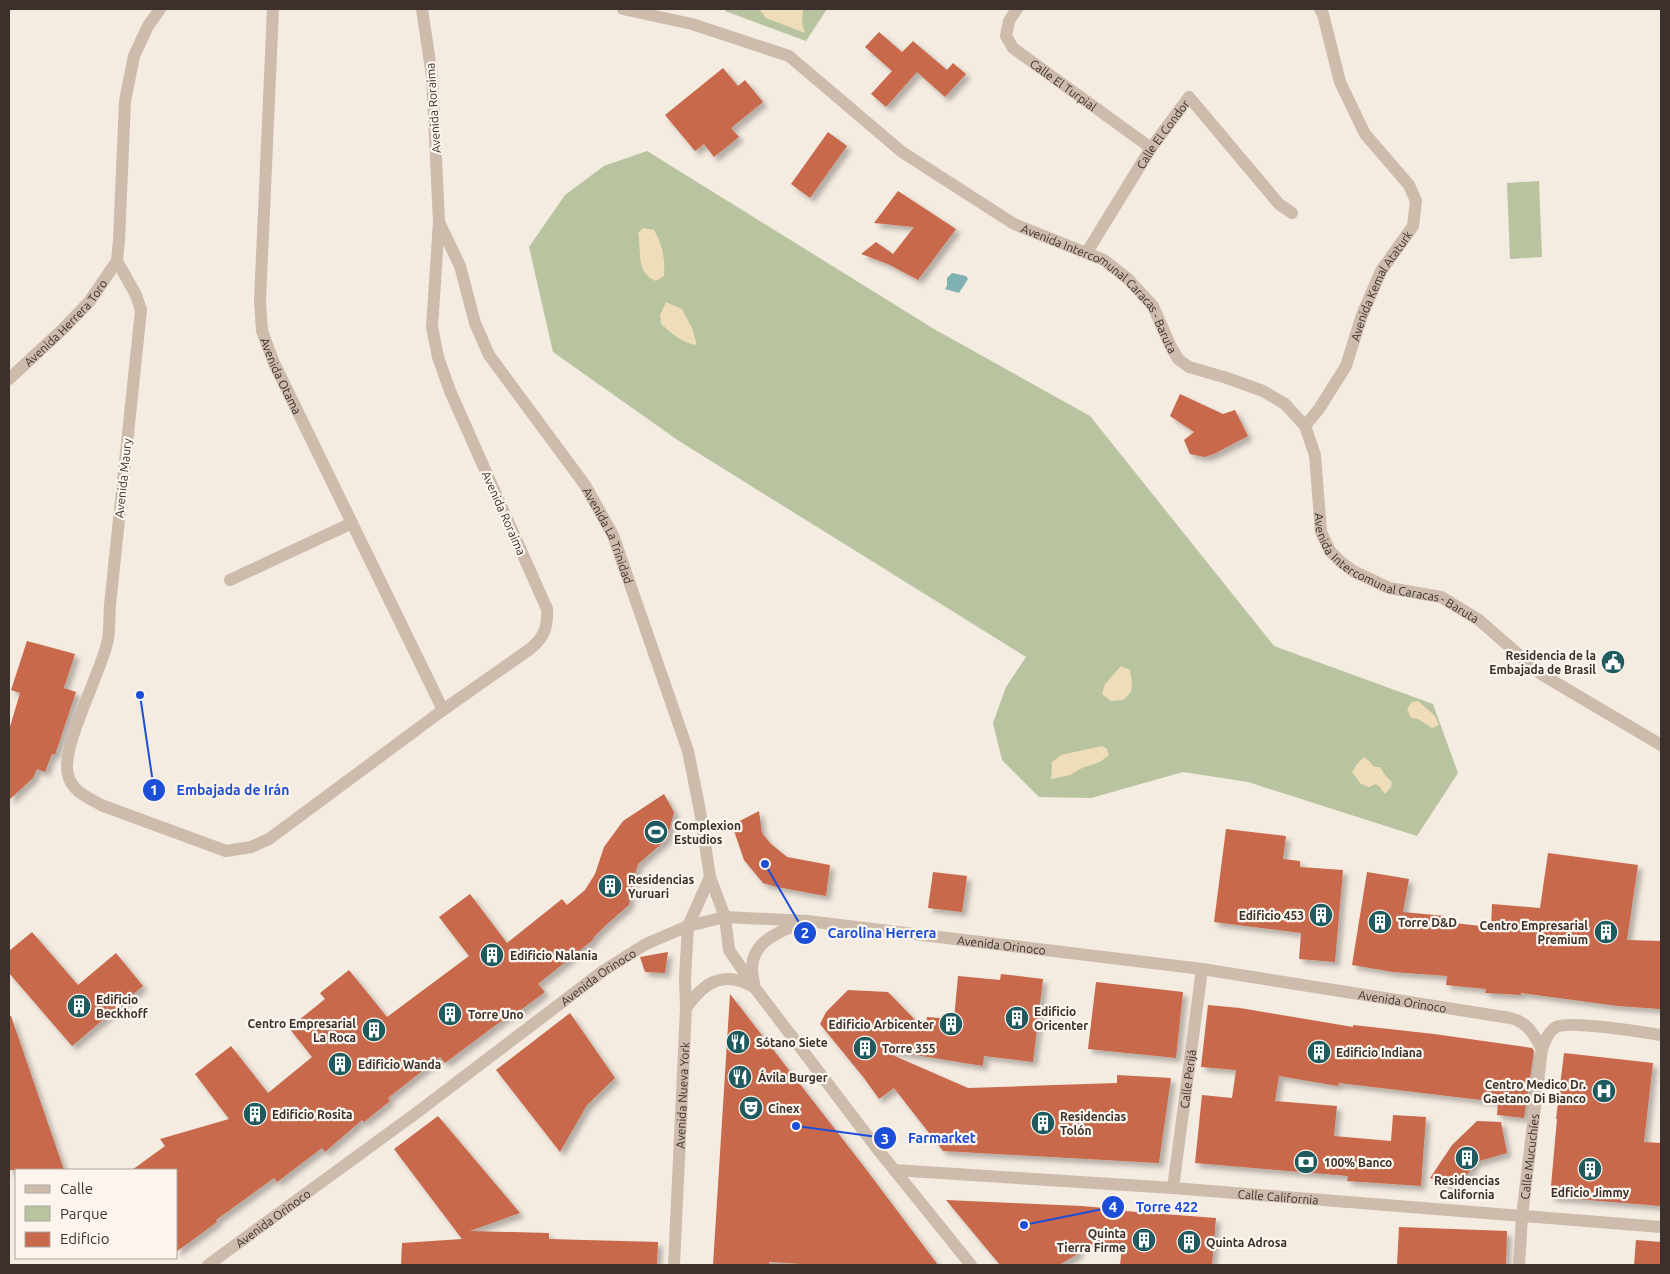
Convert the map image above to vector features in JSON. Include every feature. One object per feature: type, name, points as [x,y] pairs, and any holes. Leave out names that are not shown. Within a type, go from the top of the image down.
[{"type":"street","points":[[116,261],[119,240],[125,101],[134,56],[148,26],[160,9]]},
{"type":"street","name":"Avenida Otama","points":[[273,9],[260,301],[262,331],[274,363],[442,710]]},
{"type":"street","name":"Avenida Roraima","points":[[226,851],[251,847],[269,839],[442,710],[538,642],[545,632],[548,622],[547,610],[450,391],[438,357],[432,327],[439,222],[432,76],[422,9]]},
{"type":"street","name":"Avenida Intercomunal Caracas - Baruta","points":[[623,9],[692,24],[789,56],[902,152],[1014,224],[1104,260],[1128,279],[1153,306],[1178,359],[1189,367],[1262,391],[1285,404],[1305,426],[1315,455],[1321,532],[1330,551],[1341,562],[1353,571],[1389,588],[1441,597],[1479,620],[1541,674],[1661,745]]},
{"type":"street","name":"Calle El Turpial","points":[[1017,9],[1009,21],[1006,36],[1013,48],[1151,148]]},
{"type":"street","name":"Avenida Kemal Ataturk","points":[[1305,426],[1319,409],[1346,366],[1362,315],[1381,271],[1413,226],[1416,201],[1409,185],[1365,134],[1340,82],[1324,14],[1320,9]]},
{"type":"street","name":"Calle El Condor","points":[[1087,252],[1151,148],[1188,97],[1279,204],[1292,213]]},
{"type":"street","name":"Avenida La Trinidad","points":[[439,222],[460,266],[475,323],[489,355],[585,485],[613,535],[688,751],[700,811],[710,877],[725,917],[729,950],[755,988],[894,1170],[971,1265]]},
{"type":"street","name":"Avenida Herrera Toro","points":[[9,379],[89,302],[116,261]]},
{"type":"street","name":"Avenida Maury","points":[[116,261],[136,295],[141,310],[108,639],[98,672],[70,746],[67,773],[71,783],[82,794],[101,805],[226,851]]},
{"type":"street","points":[[230,580],[352,523]]},
{"type":"street","points":[[688,926],[710,877]]},
{"type":"street","name":"Avenida Orinoco","points":[[208,1265],[414,1114],[603,971],[646,944],[688,926],[725,917],[808,921],[1202,969],[1517,1019],[1528,1028],[1542,1049]]},
{"type":"street","points":[[755,988],[751,974],[756,952],[772,936],[808,921]]},
{"type":"street","name":"Avenida Nueva York","points":[[674,1265],[688,926]]},
{"type":"street","name":"Calle Perijá","points":[[1174,1188],[1202,969]]},
{"type":"street","points":[[686,1008],[694,995],[703,987],[721,979],[740,980],[755,988]]},
{"type":"street","points":[[1542,1049],[1546,1037],[1551,1031],[1564,1024],[1661,1035]]},
{"type":"street","name":"Calle Mucuchíes","points":[[1519,1265],[1522,1216],[1542,1049]]},
{"type":"street","name":"Calle California","points":[[894,1170],[1174,1188],[1661,1227]]},
{"type":"green space","points":[[726,9],[827,9],[806,41],[725,11]]},
{"type":"green space","points":[[647,151],[934,329],[1090,416],[1274,646],[1433,704],[1458,773],[1417,836],[1248,782],[1183,772],[1091,798],[1039,797],[1002,760],[993,723],[1006,687],[1026,657],[679,441],[553,352],[529,247],[565,195],[604,166]]},
{"type":"green space","points":[[1539,181],[1542,257],[1510,259],[1507,183]]},
{"type":"sand","points":[[760,9],[803,9],[802,23],[805,33],[766,18]]},
{"type":"sand","points":[[643,228],[654,230],[664,258],[664,276],[656,281],[649,277],[642,267],[638,233]]},
{"type":"sand","points":[[666,302],[682,309],[692,328],[697,345],[673,335],[661,324],[660,315]]},
{"type":"sand","points":[[1121,666],[1130,670],[1131,692],[1123,700],[1111,701],[1102,694],[1105,684]]},
{"type":"sand","points":[[1418,701],[1435,716],[1439,725],[1432,728],[1418,719],[1411,718],[1407,709],[1412,702]]},
{"type":"sand","points":[[1102,746],[1107,749],[1109,755],[1100,762],[1082,768],[1070,775],[1051,779],[1052,762],[1061,755]]},
{"type":"sand","points":[[1364,757],[1374,767],[1380,767],[1392,782],[1391,787],[1385,794],[1376,784],[1369,787],[1361,784],[1352,772]]},
{"type":"water","points":[[952,273],[966,276],[968,279],[959,293],[945,289],[947,278]]},
{"type":"building","points":[[879,32],[902,52],[913,41],[947,70],[953,63],[966,74],[945,97],[917,72],[886,107],[871,94],[892,71],[865,47]]},
{"type":"building","points":[[723,68],[738,86],[745,80],[763,102],[731,128],[739,137],[714,157],[704,144],[695,151],[665,115]]},
{"type":"building","points":[[828,132],[847,146],[810,198],[791,184]]},
{"type":"building","points":[[898,191],[956,229],[918,280],[888,264],[861,254],[876,242],[893,254],[914,227],[874,223]]},
{"type":"building","points":[[1180,394],[1223,414],[1235,410],[1248,436],[1205,457],[1190,454],[1184,440],[1194,432],[1170,416]]},
{"type":"building","points":[[27,641],[75,654],[64,688],[76,692],[55,755],[52,754],[45,772],[37,769],[33,778],[9,800],[9,730],[20,693],[11,690]]},
{"type":"building","points":[[664,794],[674,812],[667,839],[638,864],[629,905],[606,925],[594,939],[538,984],[545,992],[514,1015],[512,1013],[445,1063],[440,1057],[388,1098],[390,1101],[364,1122],[362,1120],[325,1152],[322,1148],[277,1182],[274,1178],[178,1251],[178,1169],[133,1169],[165,1146],[160,1139],[229,1119],[195,1074],[231,1046],[268,1093],[312,1057],[289,1028],[325,999],[320,993],[349,970],[387,1017],[469,956],[439,917],[470,894],[507,943],[562,899],[567,905],[585,890],[595,874],[604,847],[623,821]]},
{"type":"building","points":[[759,811],[762,833],[771,844],[787,857],[830,865],[826,896],[763,883],[744,860],[732,825]]},
{"type":"building","points":[[1226,829],[1286,836],[1283,859],[1300,861],[1300,867],[1343,870],[1335,962],[1299,959],[1301,933],[1214,922]]},
{"type":"building","points":[[1548,853],[1638,865],[1627,940],[1661,941],[1660,1009],[1618,1006],[1521,993],[1521,995],[1485,993],[1486,989],[1446,985],[1447,976],[1393,972],[1352,965],[1367,872],[1409,879],[1403,912],[1445,916],[1444,922],[1491,927],[1492,904],[1540,908]]},
{"type":"building","points":[[933,872],[967,876],[962,912],[928,908]]},
{"type":"building","name":"Edificio Beckhoff","points":[[32,932],[78,985],[116,953],[143,986],[72,1046],[9,973],[9,951]]},
{"type":"building","points":[[668,952],[665,973],[645,972],[640,957]]},
{"type":"building","points":[[1001,974],[1043,979],[1033,1062],[984,1056],[983,1066],[891,1051],[890,1054],[968,1088],[1117,1083],[1117,1075],[1171,1078],[1159,1163],[943,1151],[894,1088],[879,1099],[820,1024],[826,1012],[848,990],[888,992],[924,1029],[927,1017],[954,1019],[958,976],[1000,980]]},
{"type":"building","points":[[1096,982],[1183,992],[1176,1058],[1088,1049]]},
{"type":"building","points":[[730,994],[938,1265],[817,1265],[769,1262],[769,1265],[713,1265]]},
{"type":"building","points":[[1208,1005],[1240,1008],[1353,1027],[1353,1025],[1434,1034],[1532,1048],[1534,1051],[1524,1118],[1497,1115],[1498,1102],[1339,1083],[1338,1086],[1279,1076],[1275,1101],[1337,1106],[1334,1136],[1391,1141],[1393,1115],[1426,1117],[1421,1186],[1347,1181],[1348,1176],[1195,1163],[1202,1095],[1232,1098],[1236,1070],[1201,1067]]},
{"type":"building","points":[[570,1013],[615,1078],[587,1105],[560,1152],[496,1070]]},
{"type":"building","points":[[9,1016],[11,1016],[64,1169],[9,1170]]},
{"type":"building","points":[[1564,1053],[1653,1063],[1644,1142],[1661,1143],[1661,1206],[1550,1197],[1556,1119]]},
{"type":"building","points":[[438,1116],[520,1213],[470,1231],[549,1233],[549,1239],[658,1242],[657,1265],[401,1265],[402,1243],[462,1239],[394,1149]]},
{"type":"building","name":"Residencias California","points":[[1477,1121],[1501,1122],[1507,1153],[1476,1162],[1457,1189],[1430,1178],[1452,1145]]},
{"type":"building","points":[[946,1200],[1082,1206],[1216,1218],[1212,1265],[1120,1265],[1122,1247],[1079,1243],[1078,1254],[1059,1265],[1000,1265]]},
{"type":"building","points":[[1399,1227],[1507,1231],[1506,1265],[1397,1265]]},
{"type":"building","points":[[1636,1240],[1661,1242],[1661,1265],[1634,1265]]},
{"type":"place","name":"Residencia de la Embajada de Brasil","points":[[1613,662]]},
{"type":"place","name":"Embajada de Irán","points":[[140,695]]},
{"type":"place","name":"Complexion Estudios","points":[[656,832]]},
{"type":"place","name":"Carolina Herrera","points":[[765,864]]},
{"type":"place","name":"Residencias Yuruari","points":[[610,886]]},
{"type":"place","name":"Edificio 453","points":[[1321,915]]},
{"type":"place","name":"Torre D&D","points":[[1380,922]]},
{"type":"place","name":"Centro Empresarial Premium","points":[[1606,932]]},
{"type":"place","name":"Edificio Nalania","points":[[492,955]]},
{"type":"place","name":"Edificio Beckhoff","points":[[79,1006]]},
{"type":"place","name":"Torre Uno","points":[[450,1014]]},
{"type":"place","name":"Edificio Oricenter","points":[[1017,1018]]},
{"type":"place","name":"Edificio Arbicenter","points":[[951,1024]]},
{"type":"place","name":"Centro Empresarial La Roca","points":[[374,1030]]},
{"type":"place","name":"Sótano Siete","points":[[738,1042]]},
{"type":"place","name":"Torre 355","points":[[865,1048]]},
{"type":"place","name":"Edificio Indiana","points":[[1319,1052]]},
{"type":"place","name":"Edificio Wanda","points":[[340,1064]]},
{"type":"place","name":"Ávila Burger","points":[[740,1077]]},
{"type":"place","name":"Centro Medico Dr. Gaetano Di Bianco","points":[[1604,1091]]},
{"type":"place","name":"Cinex","points":[[751,1108]]},
{"type":"place","name":"Edificio Rosita","points":[[255,1114]]},
{"type":"place","name":"Residencias Tolón","points":[[1043,1123]]},
{"type":"place","name":"Farmarket","points":[[796,1126]]},
{"type":"place","name":"Residencias California","points":[[1467,1158]]},
{"type":"place","name":"100% Banco","points":[[1306,1162]]},
{"type":"place","name":"Edficio Jimmy","points":[[1590,1169]]},
{"type":"place","name":"Torre 422","points":[[1024,1225]]},
{"type":"place","name":"Quinta Tierra Firme","points":[[1144,1240]]},
{"type":"place","name":"Quinta Adrosa","points":[[1189,1242]]}]
